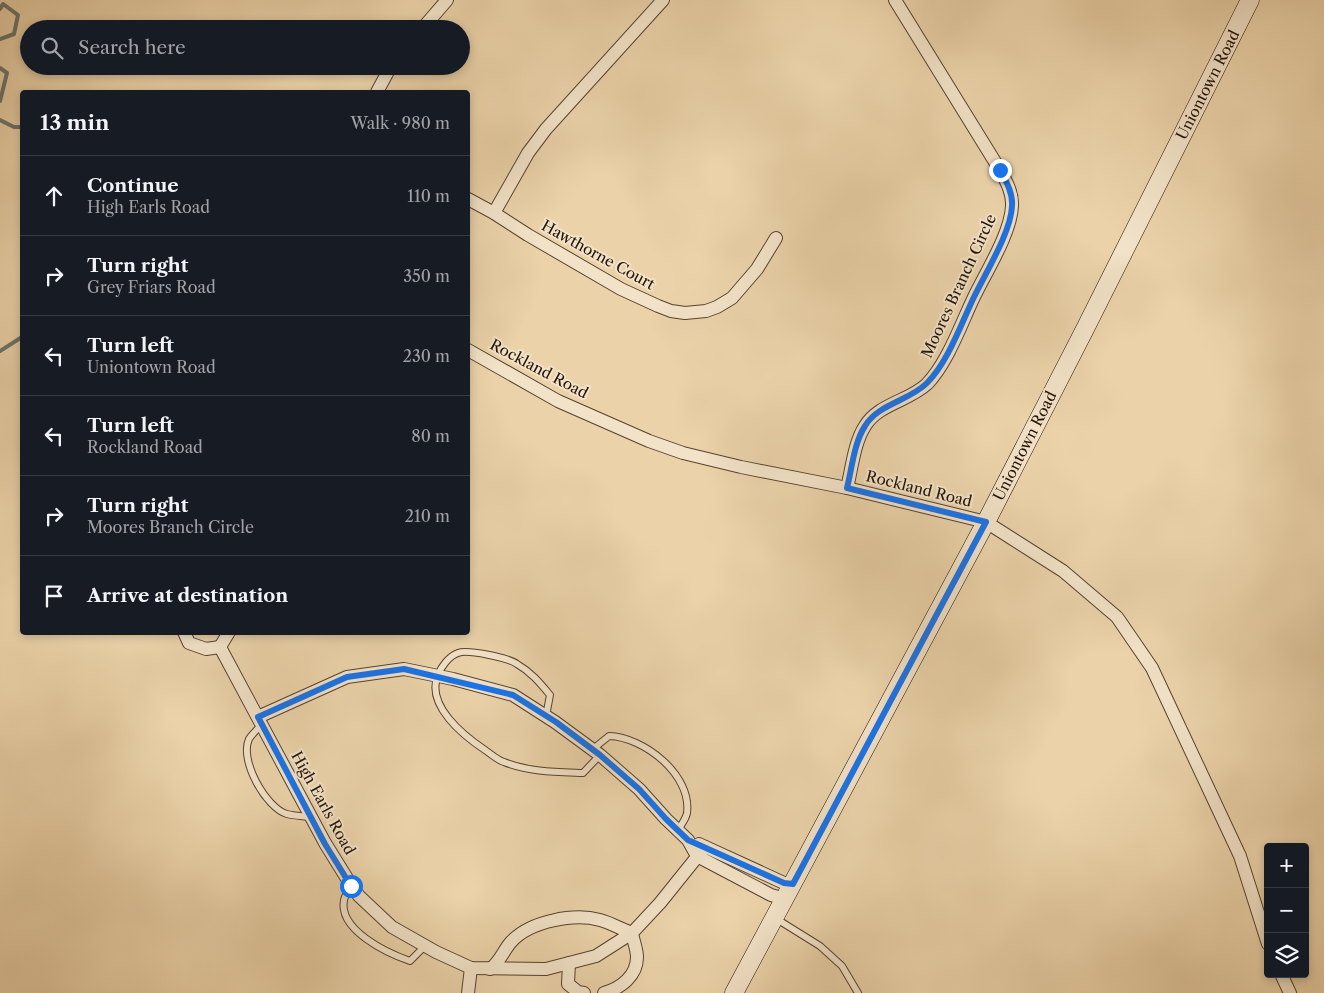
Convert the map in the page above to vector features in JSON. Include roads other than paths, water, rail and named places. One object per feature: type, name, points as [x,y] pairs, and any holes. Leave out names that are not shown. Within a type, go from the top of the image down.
[{"type":"main road","name":"Uniontown Road","points":[[734,993],[986,522],[1250,0]]},
{"type":"street","points":[[430,20],[447,0]]},
{"type":"street","points":[[494,213],[528,154],[546,129],[663,0]]},
{"type":"street","name":"Moores Branch Circle","points":[[847,488],[860,435],[865,424],[881,410],[918,392],[928,382],[946,356],[1010,221],[1012,206],[1009,188],[1000,170],[896,0]]},
{"type":"street","points":[[378,90],[386,75]]},
{"type":"street","name":"Hawthorne Court","points":[[470,200],[620,289],[658,306],[685,313],[706,311],[718,307],[732,298],[757,269],[776,238]]},
{"type":"street","name":"Rockland Road","points":[[470,351],[558,400],[649,441],[683,453],[741,467],[847,488],[986,522],[1063,571],[1117,617],[1152,668],[1240,856],[1264,933]]},
{"type":"street","points":[[185,635],[189,643],[206,649],[220,647],[227,635]]},
{"type":"street","name":"High Earls Road","points":[[220,647],[310,817],[351,886],[392,927],[424,946],[471,968],[546,969],[596,956],[632,932],[660,903],[701,851]]},
{"type":"street","points":[[260,720],[347,677],[404,669],[513,695],[596,752],[639,789],[701,851],[784,883],[789,892]]},
{"type":"street","points":[[490,969],[496,965],[511,942],[533,927],[552,920],[574,916],[601,920],[632,932],[638,955],[635,972],[626,982],[604,993]]},
{"type":"street","points":[[569,963],[568,984],[578,992],[584,993]]},
{"type":"street","points":[[468,993],[471,968]]},
{"type":"street","points":[[1283,978],[1290,993]]},
{"type":"lane","points":[[546,716],[550,695],[537,679],[516,662],[485,654],[459,652],[448,660],[437,676],[436,694],[443,712],[465,736],[503,762],[544,772],[583,773],[609,736],[622,736],[643,745],[663,760],[681,782],[687,801],[687,815],[678,830]]},
{"type":"lane","points":[[260,720],[248,740],[248,762],[256,782],[274,806],[286,814],[310,817]]},
{"type":"lane","points":[[351,886],[344,900],[346,914],[362,936],[374,945],[410,961],[424,946]]},
{"type":"lane","points":[[775,918],[820,946],[842,966],[858,993]]},
{"type":"waterway","points":[[0,9],[3,4],[18,15],[14,34],[0,39]]},
{"type":"waterway","points":[[0,68],[7,73],[0,101]]},
{"type":"waterway","points":[[0,120],[14,127],[20,127]]},
{"type":"waterway","points":[[0,351],[20,338]]}]
